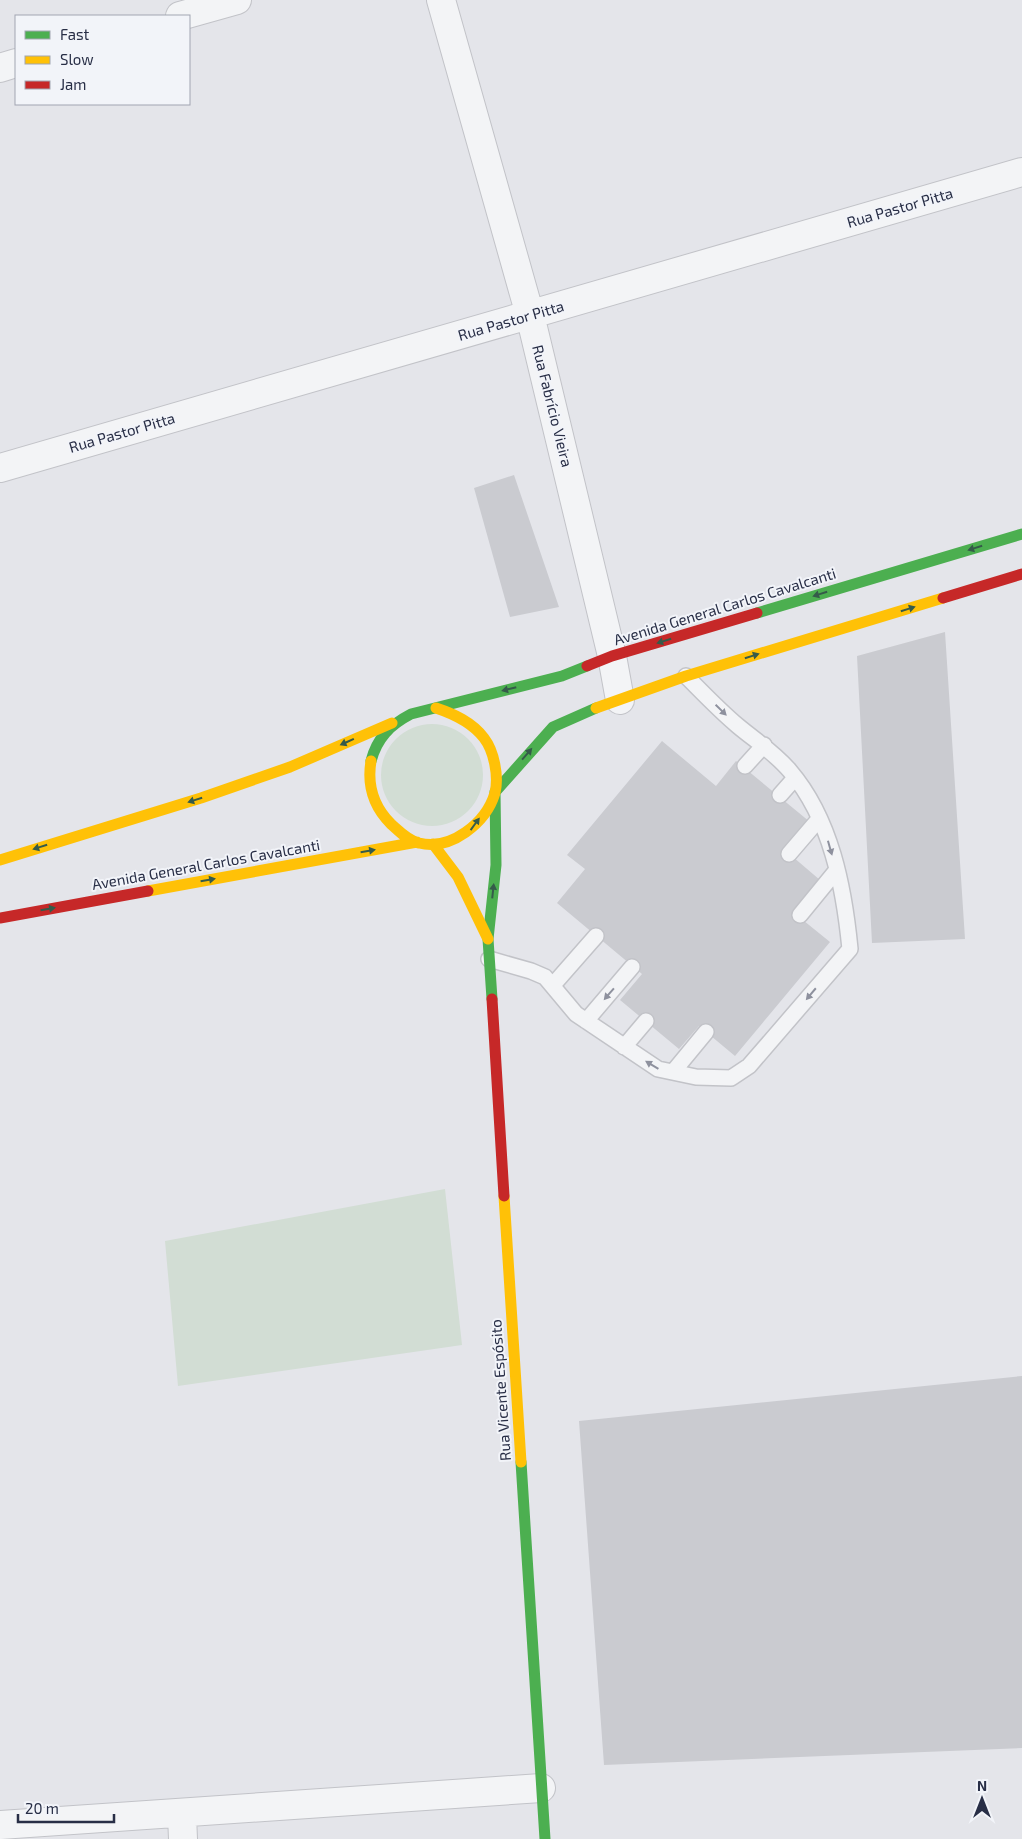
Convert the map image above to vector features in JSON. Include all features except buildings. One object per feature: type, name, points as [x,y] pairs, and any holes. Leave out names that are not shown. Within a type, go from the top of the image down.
[{"type":"main road","name":"Avenida General Carlos Cavalcanti","points":[[0,860],[263,777],[411,714],[562,676],[612,656],[1022,534]]},
{"type":"main road","name":"Avenida General Carlos Cavalcanti","points":[[0,918],[416,842],[433,844],[453,840],[471,831],[495,792],[553,727],[590,710],[686,676],[1022,574]]},
{"type":"main road","points":[[436,708],[455,714],[472,724],[485,739],[494,757],[495,792]]},
{"type":"main road","name":"Avenida General Carlos Cavalcanti","points":[[392,723],[380,739],[371,756],[369,775],[372,798],[386,818],[398,830],[416,842]]},
{"type":"main road","name":"Rua Vicente Espósito","points":[[495,792],[496,865],[488,939],[545,1839]]},
{"type":"main road","name":"Rua Vicente Espósito","points":[[433,844],[458,877],[488,939]]},
{"type":"street","points":[[184,15],[237,0]]},
{"type":"street","name":"Rua Fabrício Vieira","points":[[441,0],[530,315],[612,656],[620,700]]},
{"type":"street","points":[[0,68],[15,63]]},
{"type":"street","name":"Rua Pastor Pitta","points":[[0,468],[1022,172]]},
{"type":"street","points":[[0,1826],[183,1827],[541,1788]]},
{"type":"lane","points":[[489,959],[545,977],[576,1014],[658,1069],[696,1077],[731,1078],[749,1066],[850,949],[846,911],[829,841],[819,819],[795,778],[764,745],[738,726],[686,676]]},
{"type":"lane","points":[[744,766],[764,745]]},
{"type":"lane","points":[[780,795],[795,778]]},
{"type":"lane","points":[[789,854],[819,819]]},
{"type":"lane","points":[[800,915],[836,870]]},
{"type":"lane","points":[[553,985],[596,936]]},
{"type":"lane","points":[[586,1021],[632,967]]},
{"type":"lane","points":[[624,1047],[646,1021]]},
{"type":"lane","points":[[673,1072],[706,1032]]},
{"type":"shaded area","points":[[432,724],[452,728],[468,739],[479,755],[483,775],[479,795],[468,811],[452,822],[432,826],[412,822],[396,811],[385,795],[381,775],[385,755],[396,739],[412,728]]},
{"type":"shaded area","points":[[445,1189],[462,1345],[178,1386],[165,1241]]},
{"type":"traffic: fast","points":[[757,613],[1022,534]]},
{"type":"traffic: fast","points":[[371,761],[377,745],[385,733],[411,714],[562,676],[587,666]]},
{"type":"traffic: fast","points":[[492,999],[488,939],[496,865],[495,792],[553,727],[596,708]]},
{"type":"traffic: fast","points":[[521,1462],[545,1839]]},
{"type":"traffic: slow","points":[[596,708],[686,676],[943,598]]},
{"type":"traffic: slow","points":[[371,761],[370,779],[376,803],[391,824],[404,835],[415,842],[431,844],[455,839],[466,832],[484,815],[495,793],[495,764],[488,743],[474,727],[462,719],[436,708]]},
{"type":"traffic: slow","points":[[0,860],[201,798],[290,767],[392,723]]},
{"type":"traffic: slow","points":[[148,891],[417,842]]},
{"type":"traffic: slow","points":[[433,844],[458,877],[488,939]]},
{"type":"traffic: slow","points":[[504,1196],[521,1462]]},
{"type":"traffic: jam","points":[[943,598],[1022,574]]},
{"type":"traffic: jam","points":[[587,666],[612,656],[757,613]]},
{"type":"traffic: jam","points":[[0,918],[148,891]]},
{"type":"traffic: jam","points":[[492,999],[504,1196]]}]
